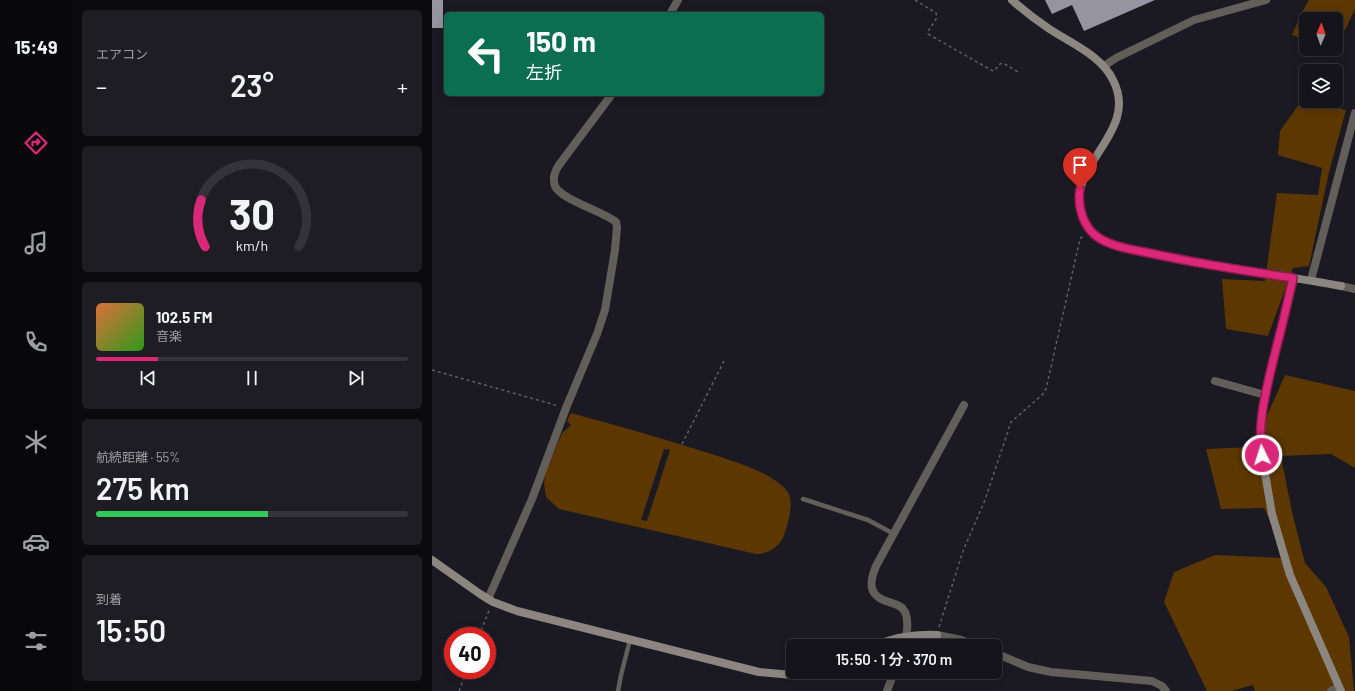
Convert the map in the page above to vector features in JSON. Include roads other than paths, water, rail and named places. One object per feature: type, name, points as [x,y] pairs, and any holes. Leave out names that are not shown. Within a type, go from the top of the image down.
[{"type":"street","points":[[671,12],[678,0]]},
{"type":"street","points":[[1012,0],[1048,28],[1096,58],[1104,66],[1114,82],[1120,106],[1119,113],[1114,127],[1086,174],[1080,189],[1080,210],[1090,229],[1098,237],[1113,244],[1194,263],[1310,280],[1355,289]]},
{"type":"street","points":[[1104,66],[1116,58],[1194,20],[1266,0]]},
{"type":"street","points":[[491,600],[532,499],[566,408],[597,334],[604,310],[615,250],[616,222],[561,193],[554,185],[554,174],[559,165],[611,96]]},
{"type":"street","points":[[1310,280],[1355,113]]},
{"type":"street","points":[[1293,278],[1265,395],[1261,420],[1260,444],[1272,514],[1290,575],[1340,689],[1331,691]]},
{"type":"street","points":[[1215,381],[1265,395]]},
{"type":"street","points":[[906,639],[908,626],[903,609],[876,596],[873,592],[871,584],[872,577],[876,566],[964,405]]},
{"type":"street","points":[[432,560],[467,586],[491,600],[517,611],[759,672],[786,674]]},
{"type":"street","points":[[892,639],[907,636],[937,635],[956,639]]},
{"type":"street","points":[[1002,656],[1028,667],[1051,672],[1152,681],[1162,686],[1166,691]]},
{"type":"street","points":[[887,691],[891,679]]},
{"type":"lane","points":[[803,499],[868,520],[894,534]]},
{"type":"lane","points":[[618,691],[630,640]]}]
